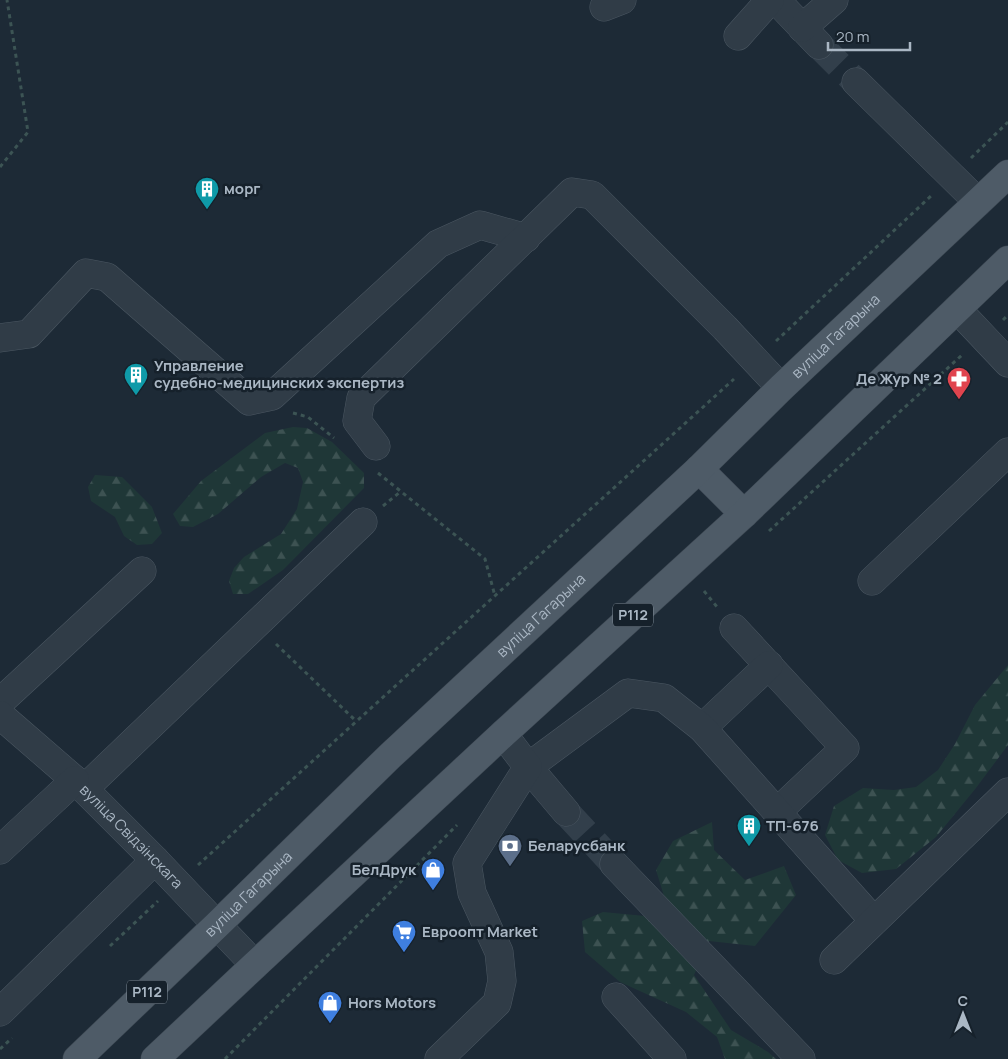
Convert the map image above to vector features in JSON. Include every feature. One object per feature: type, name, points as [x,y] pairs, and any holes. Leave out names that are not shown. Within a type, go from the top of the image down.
[{"type":"main road","name":"вуліца Гагарына","points":[[77,1059],[397,750],[699,469],[781,388],[1008,174]]},
{"type":"main road","name":"Р112","points":[[156,1059],[255,964],[503,734],[744,514],[1008,260]]},
{"type":"main road","points":[[699,469],[744,514]]},
{"type":"street","points":[[738,36],[770,0]]},
{"type":"street","points":[[776,0],[810,36],[834,0]]},
{"type":"street","points":[[856,82],[978,202]]},
{"type":"street","points":[[376,446],[357,421],[362,398],[572,192],[592,195],[725,328],[781,388]]},
{"type":"street","points":[[0,338],[29,334],[86,273],[107,277],[249,401],[272,396],[438,244],[480,225],[526,238]]},
{"type":"street","points":[[957,309],[1008,363]]},
{"type":"street","points":[[872,581],[1008,452]]},
{"type":"street","points":[[0,850],[80,784],[256,625],[363,522]]},
{"type":"street","points":[[0,702],[142,571]]},
{"type":"street","points":[[734,628],[845,748],[777,812]]},
{"type":"street","points":[[702,728],[769,665]]},
{"type":"street","points":[[439,1059],[498,1003],[502,981],[499,952],[472,893],[467,862],[528,766],[628,693],[664,698],[702,728],[874,921]]},
{"type":"street","name":"вуліца Свідзінскага","points":[[0,715],[80,784],[255,964]]},
{"type":"street","points":[[503,734],[566,812]]},
{"type":"street","points":[[834,960],[1008,792]]},
{"type":"street","points":[[0,1012],[155,860]]},
{"type":"street","points":[[614,864],[801,1059]]},
{"type":"street","points":[[616,997],[672,1059]]},
{"type":"path","points":[[0,167],[28,132],[7,0]]},
{"type":"path","points":[[106,950],[754,360],[952,177],[1008,122]]},
{"type":"path","points":[[291,412],[308,417],[339,442]]},
{"type":"path","points":[[377,473],[485,559],[495,596]]},
{"type":"path","points":[[256,625],[356,721]]},
{"type":"path","points":[[0,1049],[14,1035]]},
{"type":"green space","points":[[293,427],[307,428],[332,442],[364,473],[364,488],[283,570],[248,594],[233,594],[229,581],[234,568],[244,557],[281,534],[297,509],[303,482],[298,468],[285,463],[261,477],[218,514],[193,527],[180,526],[173,514],[201,481],[265,433]]},
{"type":"green space","points":[[95,475],[122,477],[152,507],[162,533],[152,544],[137,545],[124,536],[115,517],[91,501],[88,487]]},
{"type":"green space","points":[[1008,665],[1008,745],[936,837],[896,869],[862,873],[838,860],[825,835],[834,806],[863,788],[894,790],[916,787],[938,770],[955,744],[975,705]]},
{"type":"green space","points":[[712,822],[714,850],[745,880],[784,866],[796,895],[755,946],[709,941],[694,975],[731,1030],[768,1052],[776,1059],[725,1059],[717,1037],[686,1012],[620,982],[585,952],[582,921],[603,912],[645,916],[664,896],[656,870],[673,841]]},
{"type":"tunnel","points":[[819,45],[856,82]]},
{"type":"tunnel","points":[[566,812],[614,864]]},
{"type":"place","name":"морг","points":[[207,210]]},
{"type":"place","name":"Управление судебно-медицинских экспертиз","points":[[136,396]]},
{"type":"place","name":"Де Жур № 2","points":[[959,400]]},
{"type":"place","name":"ТП-676","points":[[749,847]]},
{"type":"place","name":"Беларусбанк","points":[[510,867]]},
{"type":"place","name":"БелДрук","points":[[433,891]]},
{"type":"place","name":"Евроопт Market","points":[[404,953]]},
{"type":"place","name":"Hors Motors","points":[[330,1024]]}]
